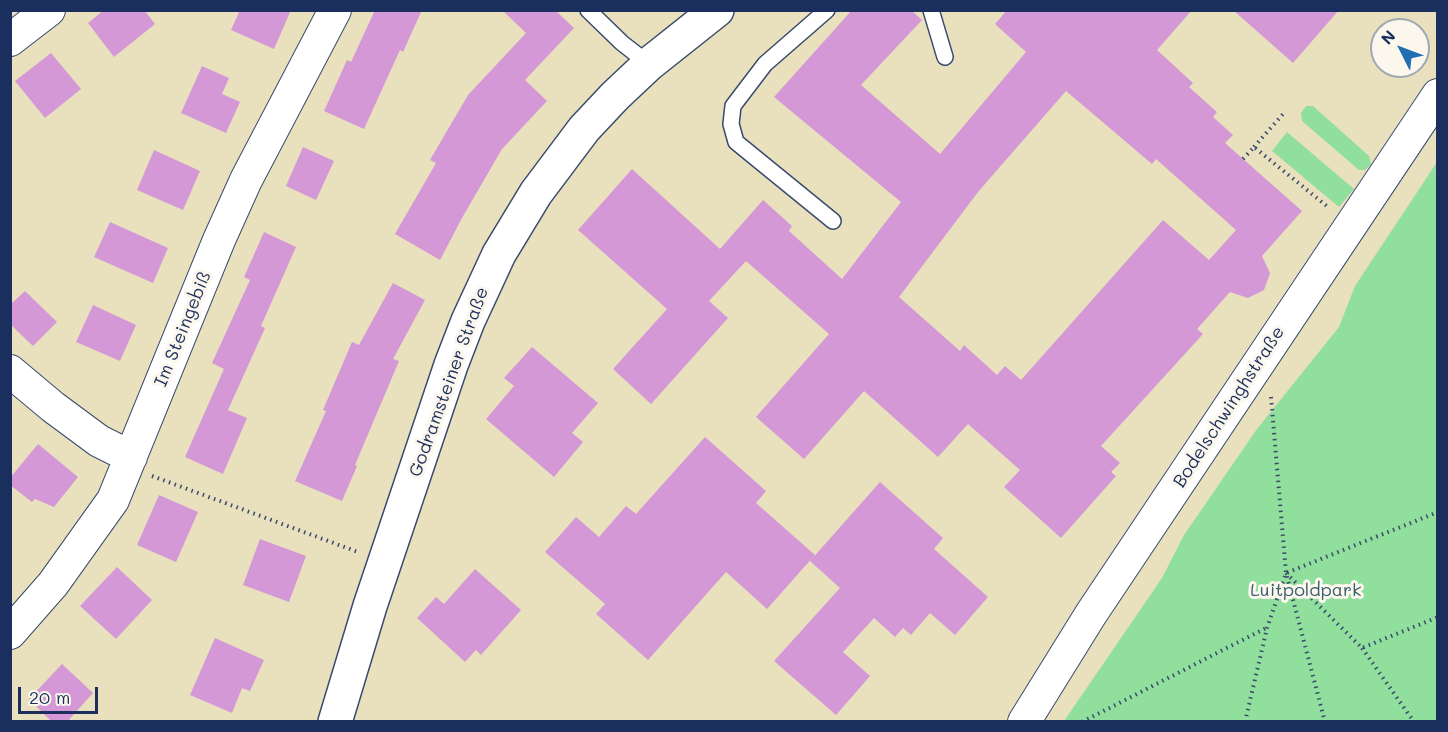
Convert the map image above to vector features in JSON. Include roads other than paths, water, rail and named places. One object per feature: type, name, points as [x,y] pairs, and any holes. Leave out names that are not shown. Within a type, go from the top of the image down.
[{"type":"street","points":[[10,40],[49,10]]},
{"type":"street","name":"Im Steingebiß","points":[[10,633],[53,584],[113,500],[246,180],[335,10]]},
{"type":"street","name":"Godramsteiner Straße","points":[[335,722],[370,606],[451,365],[468,321],[500,254],[536,194],[584,129],[649,64],[717,10]]},
{"type":"street","name":"Bodelschwinghstraße","points":[[1024,722],[1091,614],[1437,95]]},
{"type":"street","points":[[10,372],[99,441],[131,457]]},
{"type":"lane","points":[[588,10],[622,43],[649,64]]},
{"type":"lane","points":[[827,10],[765,64],[733,106],[731,124],[736,142],[833,221]]},
{"type":"lane","points":[[931,10],[945,57]]},
{"type":"park label","name":"Luitpoldpark","points":[[1306,590]]}]
